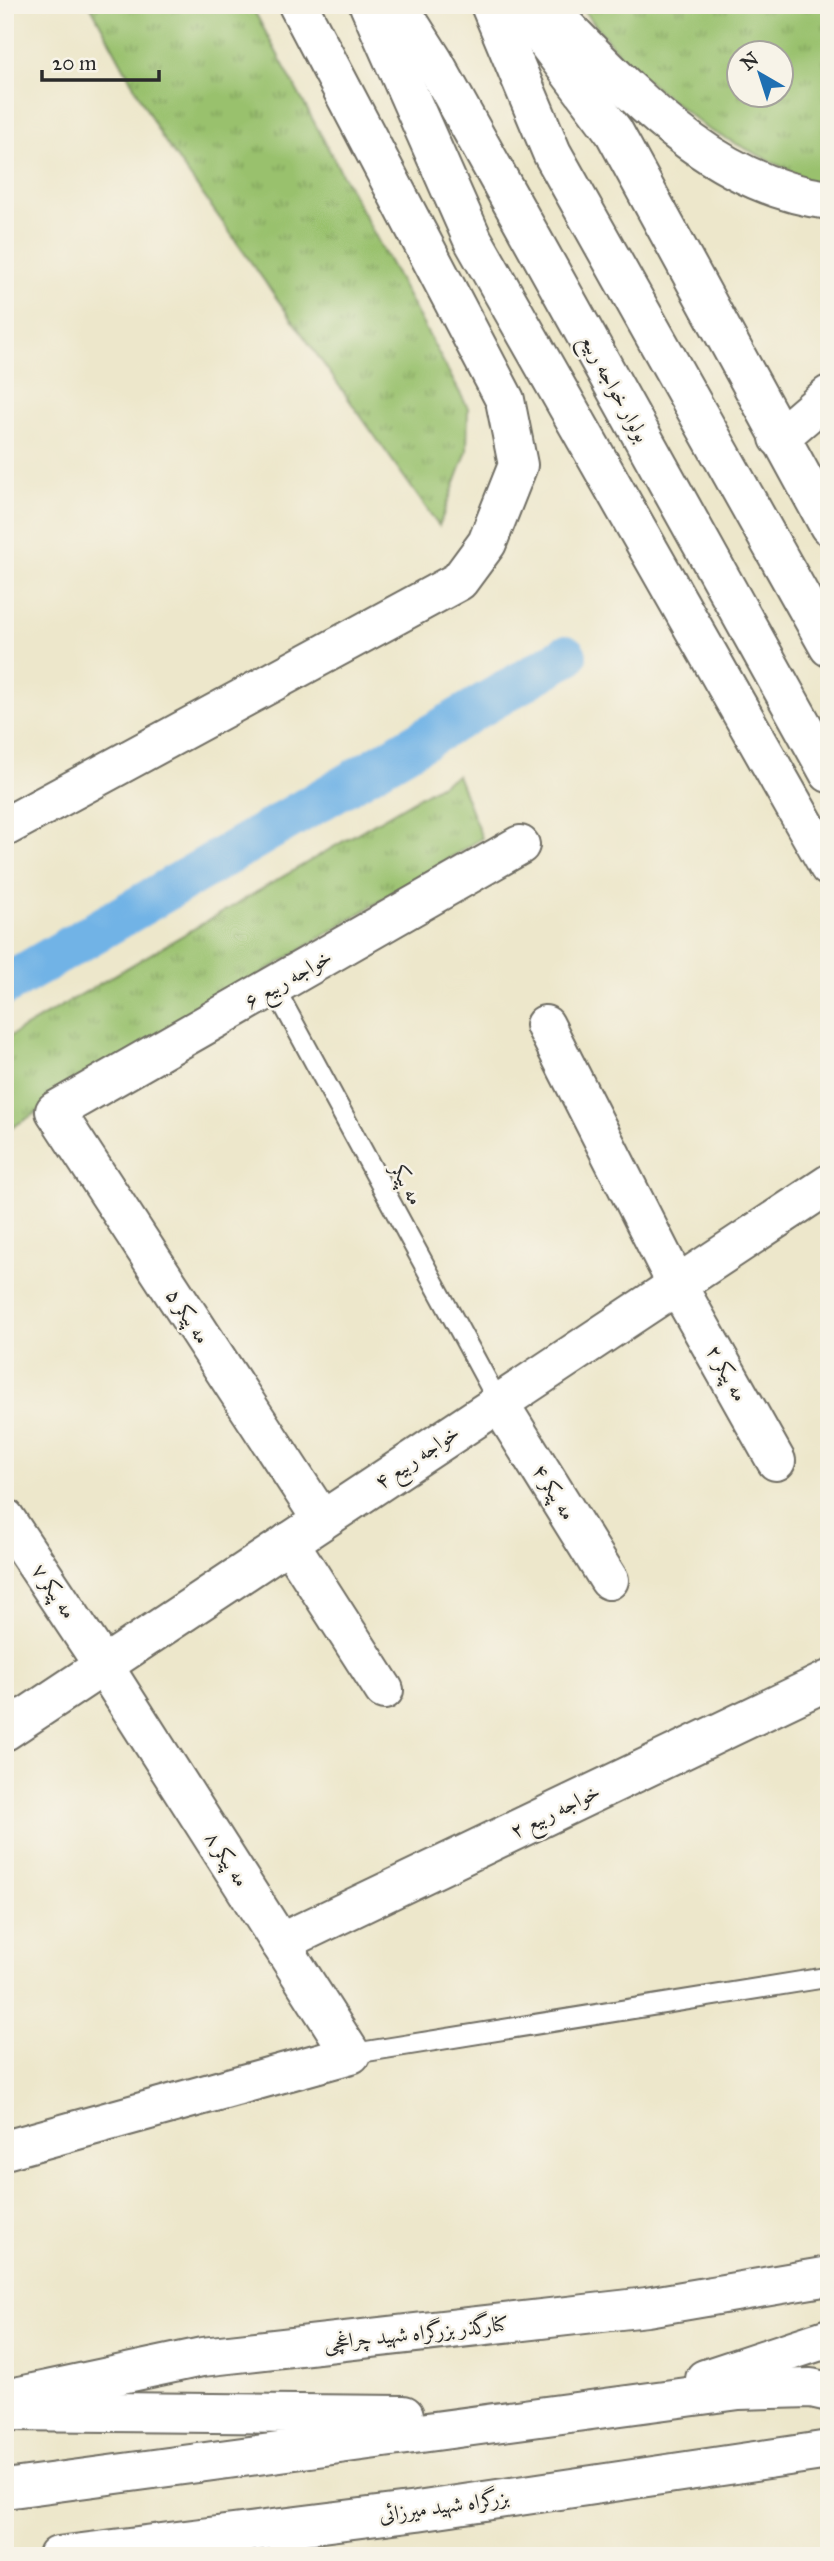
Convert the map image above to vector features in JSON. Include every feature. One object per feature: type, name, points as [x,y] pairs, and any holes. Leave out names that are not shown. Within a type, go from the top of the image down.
[{"type":"main road","points":[[5,827],[459,581],[487,543],[518,465],[505,400],[298,5]]},
{"type":"main road","points":[[369,5],[473,240],[829,867]]},
{"type":"main road","name":"بولوار خواجه ربیع","points":[[398,5],[434,62],[829,773]]},
{"type":"main road","points":[[489,5],[552,153],[829,647]]},
{"type":"main road","points":[[519,5],[614,132],[829,526]]},
{"type":"main road","points":[[544,5],[669,127],[703,152],[740,172],[779,188],[829,200]]},
{"type":"main road","points":[[779,438],[829,395]]},
{"type":"main road","name":"خواجه ربیع ۶","points":[[55,1111],[520,845]]},
{"type":"main road","name":"مه پیکر ۲","points":[[545,1025],[677,1285],[776,1461]]},
{"type":"main road","name":"مه پیکر ۵","points":[[55,1111],[322,1520]]},
{"type":"main road","name":"خواجه ربیع ۴","points":[[5,1731],[829,1184]]},
{"type":"main road","name":"مه پیکر ۴","points":[[499,1403],[609,1580]]},
{"type":"main road","name":"مه پیکر ۷","points":[[5,1518],[103,1665]]},
{"type":"main road","points":[[289,1542],[384,1690]]},
{"type":"main road","name":"مه پیکر ۸","points":[[103,1665],[351,2054]]},
{"type":"main road","name":"خواجه ربیع ۲","points":[[280,1943],[829,1680]]},
{"type":"main road","points":[[5,2150],[351,2054]]},
{"type":"main road","name":"کنارگذر بزرگراه شهید چراغچی","points":[[5,2399],[202,2357],[648,2307],[829,2276]]},
{"type":"main road","points":[[634,2403],[829,2338]]},
{"type":"main road","points":[[5,2489],[739,2390],[811,2388],[829,2392]]},
{"type":"main road","points":[[5,2411],[539,2417]]},
{"type":"main road","name":"بزرگراه شهید میرزائی","points":[[58,2556],[417,2511],[829,2450]]},
{"type":"lane","name":"مه پیکر","points":[[274,987],[499,1403]]},
{"type":"lane","points":[[351,2054],[829,1977]]},
{"type":"green space","points":[[90,5],[251,5],[468,408],[467,451],[439,526],[161,136]]},
{"type":"green space","points":[[579,5],[829,5],[829,188],[823,188],[707,129],[626,63]]},
{"type":"green space","points":[[457,775],[482,838],[5,1132],[5,1039]]},
{"type":"waterway","points":[[5,985],[566,656]]}]
